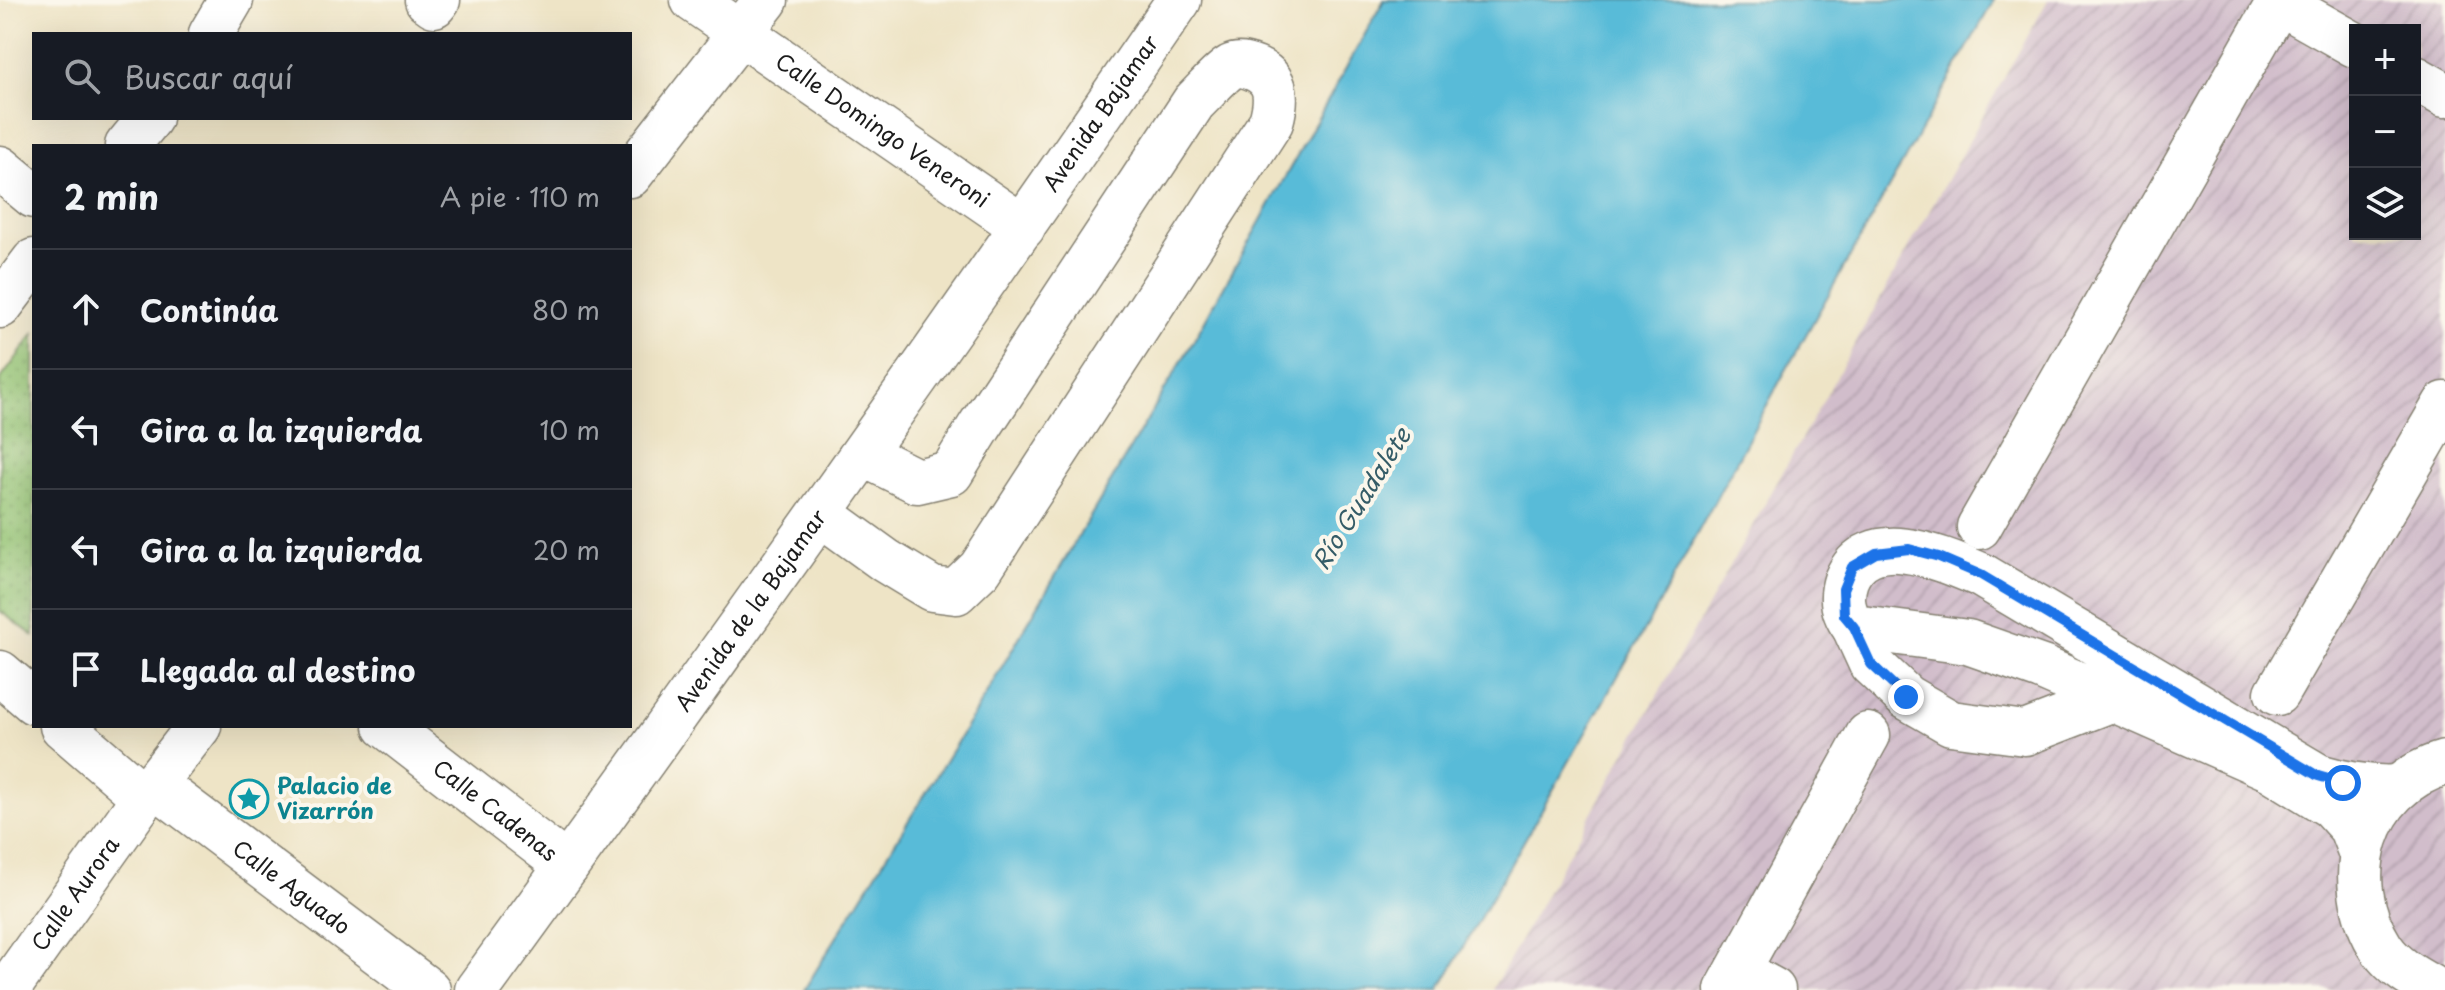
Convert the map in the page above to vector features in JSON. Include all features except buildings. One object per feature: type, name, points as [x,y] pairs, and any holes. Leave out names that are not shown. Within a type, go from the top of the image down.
[{"type":"street","points":[[212,32],[231,0]]},
{"type":"street","points":[[427,0],[434,5],[438,0]]},
{"type":"street","name":"Calle Domingo Veneroni","points":[[693,0],[754,16],[1023,227]]},
{"type":"street","name":"Avenida Bajamar","points":[[1023,227],[1179,0]]},
{"type":"street","points":[[1979,527],[2280,1],[2349,41]]},
{"type":"street","points":[[632,172],[754,16]]},
{"type":"street","points":[[821,514],[886,561],[932,589],[956,592],[980,569],[1271,122],[1277,101],[1273,82],[1264,73],[1245,64],[1231,67],[1194,102],[951,473],[917,481],[863,454]]},
{"type":"street","points":[[2421,81],[2445,95]]},
{"type":"street","points":[[129,144],[148,120]]},
{"type":"street","points":[[0,168],[32,194]]},
{"type":"street","name":"Avenida de la Bajamar","points":[[477,990],[821,514],[1023,227]]},
{"type":"street","points":[[0,306],[32,264]]},
{"type":"street","points":[[2277,693],[2445,404]]},
{"type":"street","points":[[2113,699],[2025,733],[1951,723],[1906,697],[1871,664],[1854,627],[1844,615],[1843,589],[1852,567],[1876,553],[1909,549],[1939,557],[1981,575],[2318,776],[2377,789],[2399,787]]},
{"type":"street","points":[[1854,627],[1968,642],[2042,668],[2271,769],[2331,806],[2351,828],[2361,854]]},
{"type":"street","points":[[0,673],[32,700]]},
{"type":"street","name":"Calle Aguado","points":[[65,728],[428,990]]},
{"type":"street","name":"Calle Aurora","points":[[7,990],[149,790],[197,728]]},
{"type":"street","name":"Calle Cadenas","points":[[389,728],[567,866]]},
{"type":"street","points":[[1746,984],[1868,735]]},
{"type":"street","points":[[2436,990],[2407,974],[2386,971],[2367,921],[2359,888],[2361,854],[2374,817],[2399,787],[2430,767],[2445,763]]},
{"type":"shaded area","points":[[2048,0],[2445,0],[2445,990],[1492,990]]},
{"type":"green space","points":[[32,337],[32,635],[0,611],[0,380]]},
{"type":"water","name":"Río Guadalete","points":[[1384,0],[1994,0],[1659,604],[1439,990],[804,990],[970,721],[1194,340]]},
{"type":"place","name":"Palacio de Vizarrón","points":[[249,799]]},
{"type":"route","points":[[1906,697],[1871,664],[1854,627],[1844,615],[1843,589],[1852,567],[1876,553],[1909,549],[1939,557],[1981,575],[2318,776],[2343,783]]}]
